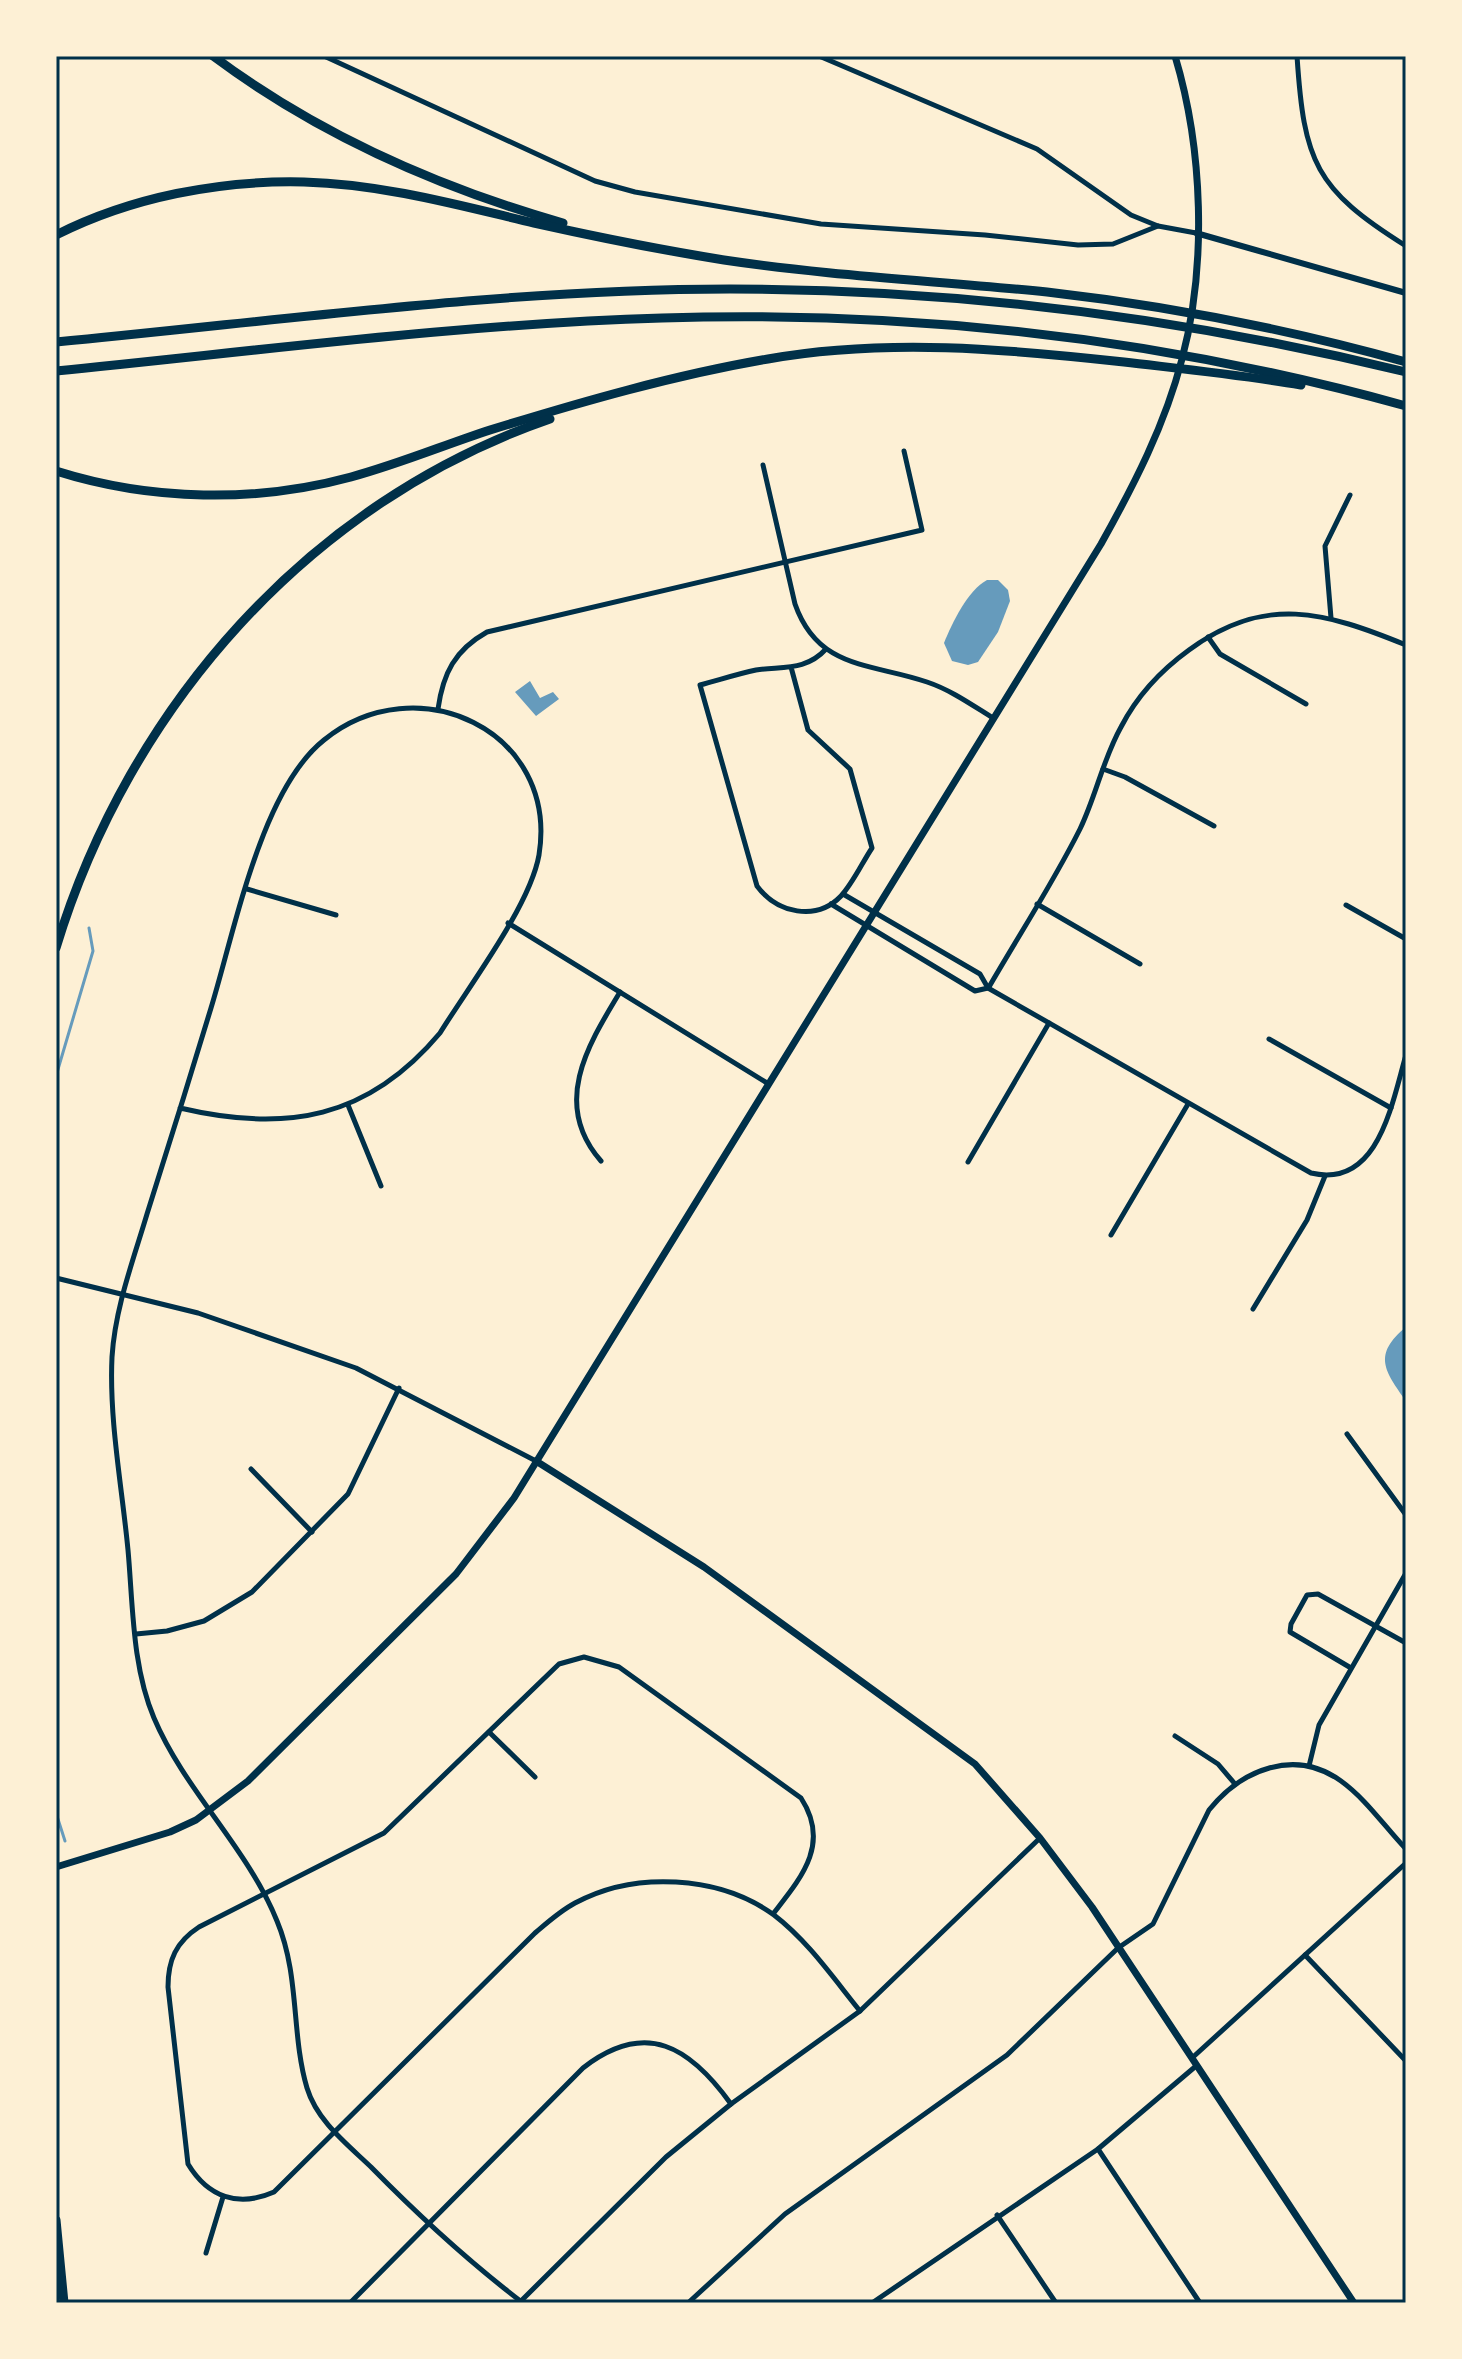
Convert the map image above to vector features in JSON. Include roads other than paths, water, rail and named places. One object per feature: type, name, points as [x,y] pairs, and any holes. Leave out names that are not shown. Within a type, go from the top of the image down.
[{"type":"highway","points":[[213,56],[322,126],[414,173],[490,201],[632,243]]},
{"type":"highway","points":[[56,235],[96,217],[169,196],[239,184],[305,182],[407,194],[632,243],[778,267],[1156,307],[1226,318],[1406,362]]},
{"type":"highway","points":[[56,342],[529,297],[729,289],[964,298],[1153,321],[1223,332],[1406,372]]},
{"type":"highway","points":[[56,371],[530,325],[663,318],[885,321],[1044,334],[1217,359],[1406,406]]},
{"type":"highway","points":[[56,471],[124,487],[203,495],[247,495],[306,487],[351,477],[491,430],[651,384],[773,358],[901,348],[1043,353],[1213,373],[1374,397]]},
{"type":"highway","points":[[56,948],[91,850],[143,748],[202,667],[268,595],[362,518],[448,462],[495,438],[651,384]]},
{"type":"highway","points":[[56,2220],[64,2303]]},
{"type":"main road","points":[[56,1867],[157,1837],[211,1809],[281,1752],[456,1574],[486,1538],[536,1461],[1101,544],[1153,444],[1182,359],[1189,327],[1196,233],[1193,144],[1175,56]]},
{"type":"main road","points":[[536,1461],[664,1539],[949,1743],[985,1775],[1040,1838],[1118,1948],[1354,2303]]},
{"type":"street","points":[[324,56],[595,181],[623,190],[821,224],[985,235],[1089,246],[1113,244],[1158,226]]},
{"type":"street","points":[[819,56],[1037,149],[1131,215],[1158,226],[1196,233],[1406,293]]},
{"type":"street","points":[[1297,56],[1303,123],[1316,165],[1338,197],[1406,246]]},
{"type":"street","points":[[1399,56],[1406,57]]},
{"type":"street","points":[[438,709],[451,662],[466,646],[487,632],[922,530],[904,451]]},
{"type":"street","points":[[763,465],[801,620],[826,649],[844,660],[928,682],[993,718]]},
{"type":"street","points":[[1331,618],[1325,546],[1350,495]]},
{"type":"street","points":[[831,904],[975,991],[988,988],[1080,829],[1119,731],[1141,695],[1176,660],[1208,637],[1237,622],[1264,615],[1299,613],[1331,618],[1406,645]]},
{"type":"street","points":[[1208,637],[1220,654],[1306,704]]},
{"type":"street","points":[[791,667],[808,730],[850,769],[872,848],[840,896],[831,904],[809,912],[772,902],[757,886],[700,685],[755,670],[810,663],[826,649]]},
{"type":"street","points":[[180,1108],[222,1118],[269,1122],[321,1115],[348,1105],[386,1084],[425,1052],[440,1033],[534,876],[540,841],[532,787],[516,757],[489,731],[438,709],[380,711],[360,717],[318,744],[301,761],[277,799],[247,889],[123,1293],[114,1337],[112,1371],[142,1683],[156,1724],[266,1896],[292,1968],[305,2084],[315,2107],[335,2132],[428,2224],[522,2302],[637,2185],[731,2104],[860,2011],[1040,1838]]},
{"type":"street","points":[[1103,769],[1125,777],[1214,826]]},
{"type":"street","points":[[247,889],[336,915]]},
{"type":"street","points":[[840,896],[980,974],[988,988],[1303,1170],[1325,1176],[1343,1173],[1365,1159],[1391,1108],[1406,1055]]},
{"type":"street","points":[[1037,904],[1140,964]]},
{"type":"street","points":[[1346,905],[1406,939]]},
{"type":"street","points":[[508,923],[767,1083]]},
{"type":"street","points":[[601,1161],[592,1151],[582,1127],[578,1078],[587,1047],[620,992]]},
{"type":"street","points":[[968,1162],[1049,1023]]},
{"type":"street","points":[[1269,1039],[1391,1108]]},
{"type":"street","points":[[1111,1235],[1188,1104]]},
{"type":"street","points":[[348,1105],[381,1186]]},
{"type":"street","points":[[1253,1309],[1307,1220],[1325,1176]]},
{"type":"street","points":[[56,1278],[244,1327],[399,1388],[536,1461]]},
{"type":"street","points":[[136,1634],[185,1627],[222,1613],[252,1592],[312,1532],[356,1481],[399,1388]]},
{"type":"street","points":[[1347,1434],[1406,1515]]},
{"type":"street","points":[[251,1469],[312,1532]]},
{"type":"street","points":[[1309,1766],[1319,1725],[1406,1573]]},
{"type":"street","points":[[1351,1668],[1290,1632],[1304,1598],[1318,1594],[1406,1643]]},
{"type":"street","points":[[773,1914],[812,1857],[815,1835],[809,1810],[790,1788],[619,1667],[584,1657],[559,1664],[384,1833],[186,1935],[177,1946],[168,1973],[184,2148],[195,2175],[204,2186],[223,2197],[247,2200],[274,2192],[535,1933],[574,1904],[637,1884],[688,1883],[731,1894],[773,1914],[813,1953],[860,2011]]},
{"type":"street","points":[[489,1732],[535,1777]]},
{"type":"street","points":[[1175,1736],[1218,1764],[1235,1784]]},
{"type":"street","points":[[688,2303],[785,2214],[1007,2055],[1118,1948],[1153,1924],[1209,1810],[1235,1784],[1272,1766],[1309,1766],[1341,1781],[1406,1849]]},
{"type":"street","points":[[872,2303],[1098,2149],[1406,1863]]},
{"type":"street","points":[[1305,1955],[1406,2061]]},
{"type":"street","points":[[350,2303],[583,2068],[608,2051],[637,2044],[679,2051],[702,2066],[731,2104]]},
{"type":"street","points":[[1098,2149],[1200,2303]]},
{"type":"street","points":[[206,2253],[223,2197]]},
{"type":"street","points":[[997,2215],[1056,2303]]},
{"type":"water","points":[[987,580],[998,580],[1008,590],[1010,601],[998,632],[978,662],[968,665],[952,661],[944,643],[947,635],[967,599]]},
{"type":"water","points":[[530,681],[540,698],[553,692],[559,699],[536,716],[515,692]]},
{"type":"water","points":[[1406,1327],[1406,1401],[1392,1381],[1385,1363],[1389,1346]]},
{"type":"waterway","points":[[56,1076],[93,951],[89,928]]},
{"type":"waterway","points":[[56,1813],[65,1841]]}]
